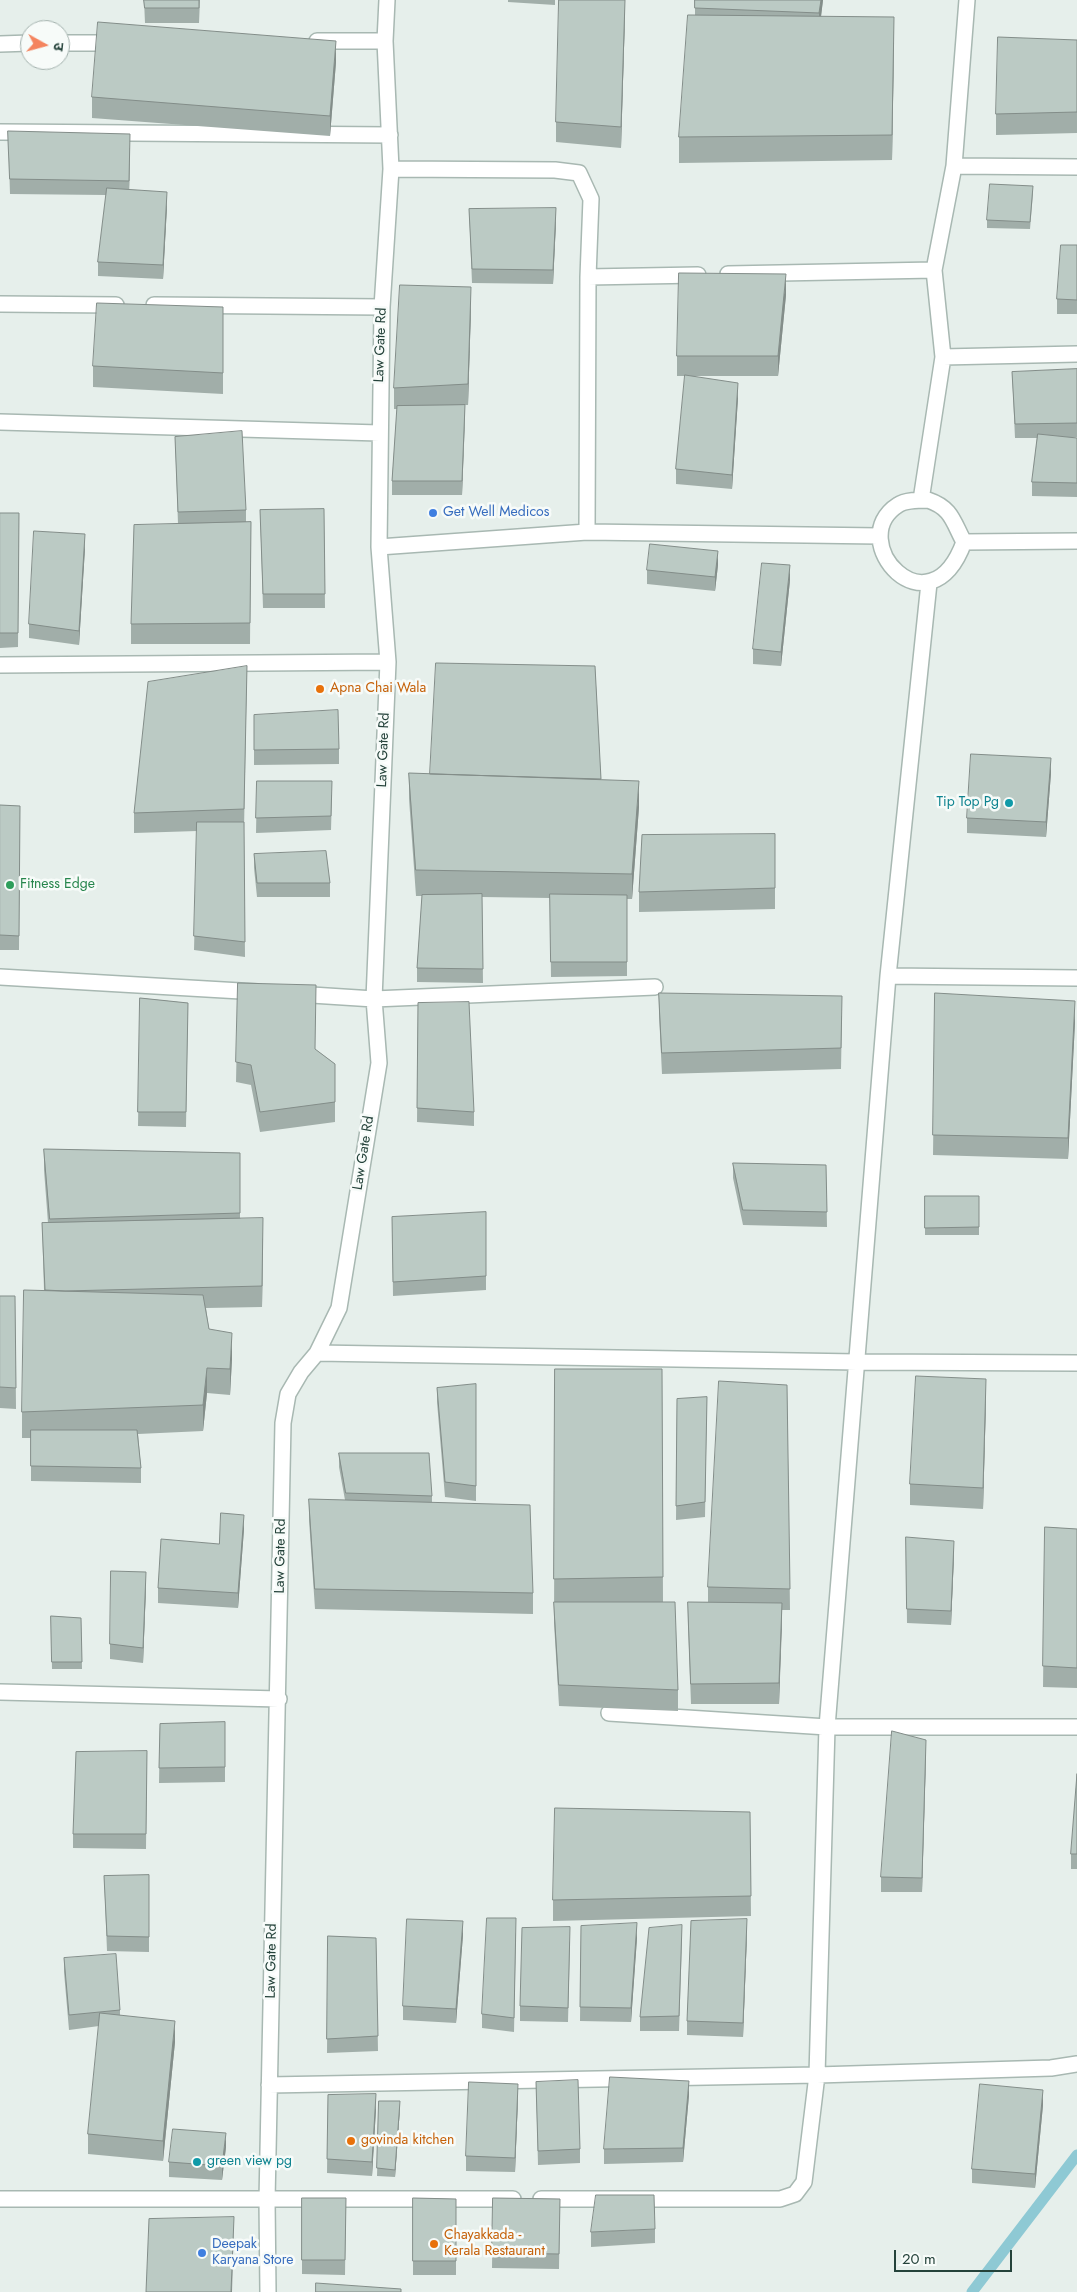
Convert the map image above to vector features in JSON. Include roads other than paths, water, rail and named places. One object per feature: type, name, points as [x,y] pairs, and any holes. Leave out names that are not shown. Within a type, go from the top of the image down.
[{"type":"street","name":"Law Gate Rd","points":[[268,2292],[267,2200],[279,1699],[283,1423],[288,1394],[301,1372],[317,1353],[339,1308],[378,1063],[374,998],[388,662],[379,547],[382,307],[392,169],[386,41],[387,0]]},
{"type":"street","points":[[921,500],[943,358],[934,270],[954,166],[967,0]]},
{"type":"street","points":[[306,41],[386,41]]},
{"type":"street","points":[[70,43],[129,43]]},
{"type":"street","points":[[0,44],[20,44]]},
{"type":"street","points":[[0,132],[390,135]]},
{"type":"street","points":[[954,166],[1077,167]]},
{"type":"street","points":[[392,169],[555,170],[579,173],[591,199],[588,277],[587,532]]},
{"type":"street","points":[[588,277],[934,270]]},
{"type":"street","points":[[0,304],[382,307]]},
{"type":"street","points":[[943,358],[1077,354]]},
{"type":"street","points":[[0,422],[379,433]]},
{"type":"street","points":[[921,500],[942,504],[952,517],[964,542],[950,572],[929,583],[901,576],[889,564],[881,550],[879,536],[885,520],[898,505],[921,500]]},
{"type":"street","points":[[379,547],[587,532],[879,536]]},
{"type":"street","points":[[964,542],[1077,541]]},
{"type":"street","points":[[0,2199],[780,2198],[795,2194],[804,2182],[817,2075],[827,1727],[888,976],[929,583]]},
{"type":"street","points":[[0,665],[388,662]]},
{"type":"street","points":[[888,976],[1077,978]]},
{"type":"street","points":[[0,977],[374,998],[655,987]]},
{"type":"street","points":[[317,1353],[857,1362],[1077,1362]]},
{"type":"street","points":[[0,1692],[279,1699]]},
{"type":"street","points":[[609,1713],[827,1727],[1077,1727]]},
{"type":"street","points":[[269,2085],[817,2075],[1051,2068],[1077,2064]]},
{"type":"waterway","points":[[972,2292],[1077,2155]]},
{"type":"place","name":"Get Well Medicos","points":[[433,513]]},
{"type":"place","name":"Apna Chai Wala","points":[[320,689]]},
{"type":"place","name":"Tip Top Pg","points":[[1009,803]]},
{"type":"place","name":"Fitness Edge","points":[[10,885]]},
{"type":"place","name":"govinda kitchen","points":[[351,2141]]},
{"type":"place","name":"green view pg","points":[[197,2162]]},
{"type":"place","name":"Chayakkada - Kerala Restaurant","points":[[434,2244]]},
{"type":"place","name":"Deepak Karyana Store","points":[[202,2253]]}]
